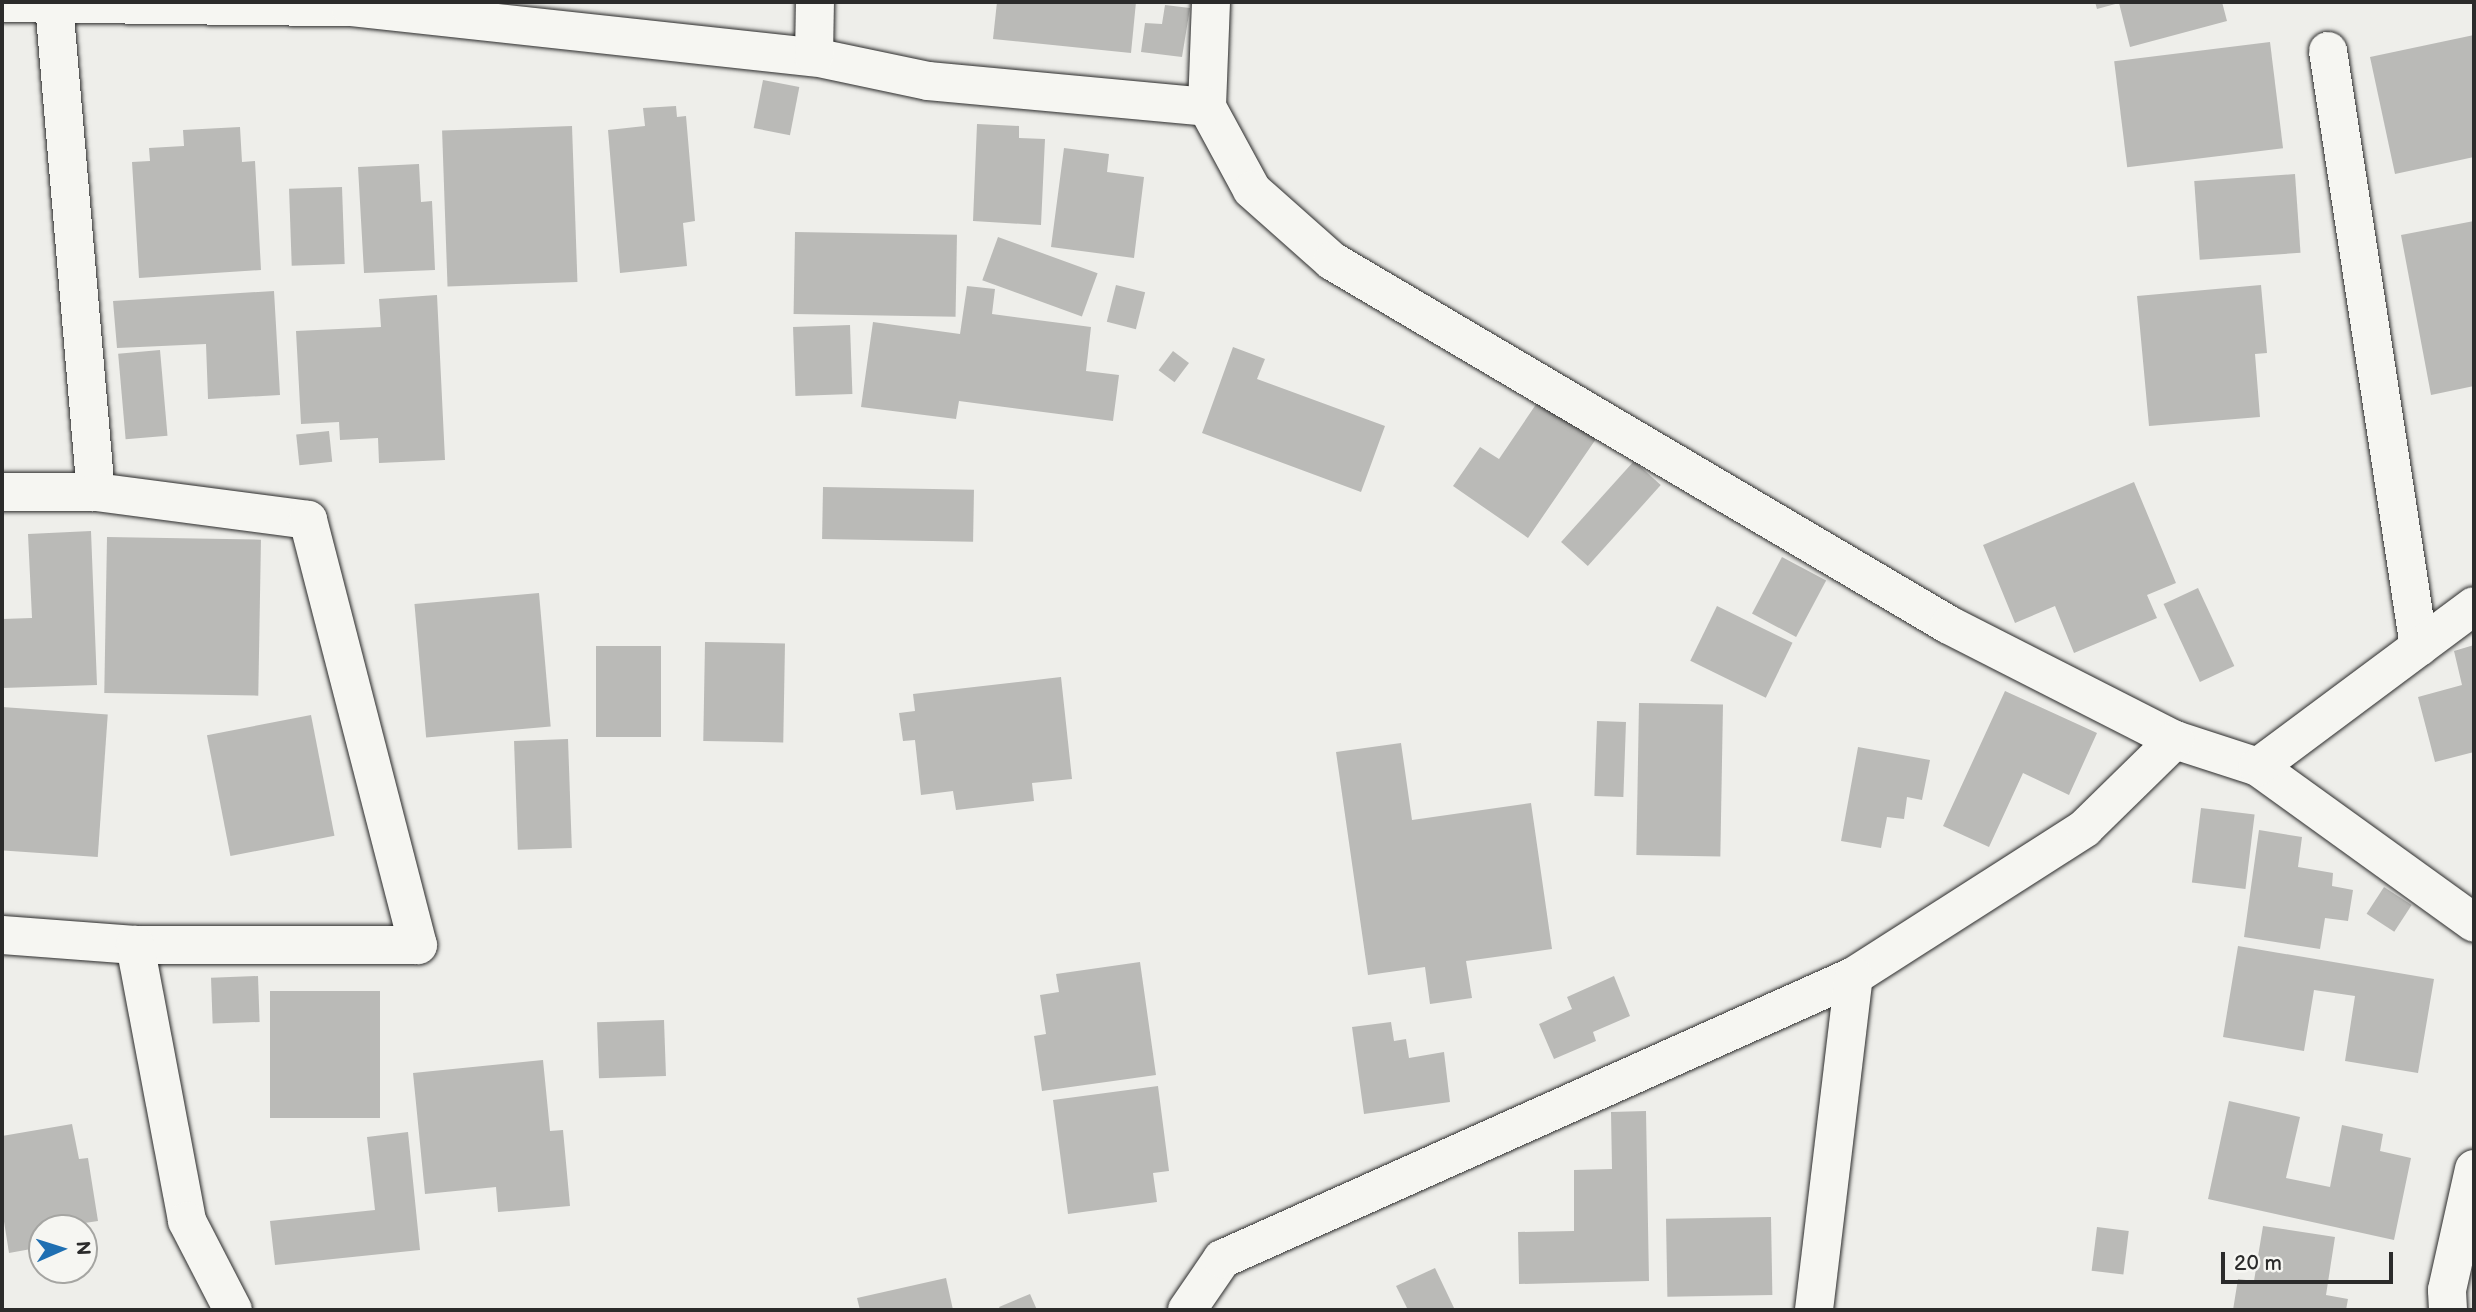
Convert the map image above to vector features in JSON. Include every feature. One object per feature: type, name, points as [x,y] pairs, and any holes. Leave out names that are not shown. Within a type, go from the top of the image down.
[{"type":"street","points":[[814,57],[815,2]]},
{"type":"street","points":[[1211,2],[1207,107],[1252,190],[1332,261],[1949,625],[2175,740],[2258,767],[2474,923]]},
{"type":"street","points":[[2,3],[350,4],[814,57],[928,81],[1207,107]]},
{"type":"street","points":[[54,4],[96,492]]},
{"type":"street","points":[[2328,51],[2419,647]]},
{"type":"street","points":[[2,492],[96,492],[308,520],[418,946],[135,944],[2,934]]},
{"type":"street","points":[[2258,767],[2474,606]]},
{"type":"street","points":[[1187,1310],[1222,1259],[1854,976],[2085,828],[2175,740]]},
{"type":"street","points":[[135,944],[187,1221],[233,1310]]},
{"type":"street","points":[[1814,1310],[1854,976]]},
{"type":"street","points":[[2448,1310],[2448,1290],[2474,1169]]},
{"type":"building","points":[[997,2],[1136,2],[1131,53],[993,39]]},
{"type":"building","points":[[2095,2],[2222,2],[2227,21],[2130,47],[2119,3],[2097,9]]},
{"type":"building","points":[[1165,5],[1190,8],[1182,57],[1141,52],[1145,23],[1162,24]]},
{"type":"building","points":[[2474,35],[2474,157],[2395,174],[2370,57]]},
{"type":"building","points":[[2270,42],[2283,148],[2127,167],[2114,61]]},
{"type":"building","points":[[763,80],[799,87],[790,135],[754,128]]},
{"type":"building","points":[[676,106],[677,117],[686,116],[695,221],[683,223],[687,266],[620,273],[608,130],[645,126],[643,108]]},
{"type":"building","points":[[977,124],[1019,126],[1019,138],[1045,139],[1041,225],[973,221]]},
{"type":"building","points":[[572,126],[577,282],[448,286],[442,131]]},
{"type":"building","points":[[240,127],[242,162],[255,161],[261,270],[139,278],[132,162],[150,161],[149,148],[184,146],[183,130]]},
{"type":"building","points":[[1064,148],[1109,154],[1107,172],[1144,177],[1134,258],[1051,247]]},
{"type":"building","points":[[419,164],[421,202],[432,201],[435,270],[364,273],[358,167]]},
{"type":"building","points":[[2295,174],[2301,253],[2200,260],[2194,181]]},
{"type":"building","points":[[342,187],[345,264],[292,266],[289,189]]},
{"type":"building","points":[[2474,221],[2474,386],[2431,395],[2401,235]]},
{"type":"building","points":[[795,232],[957,235],[956,317],[794,314]]},
{"type":"building","points":[[998,237],[1098,273],[1082,316],[982,280]]},
{"type":"building","points":[[1116,285],[1145,292],[1136,329],[1107,322]]},
{"type":"building","points":[[2261,285],[2267,353],[2255,354],[2260,417],[2149,426],[2137,296]]},
{"type":"building","points":[[967,286],[995,289],[992,314],[1091,327],[1086,371],[1119,375],[1113,421],[959,401],[956,419],[861,407],[873,322],[960,334]]},
{"type":"building","points":[[274,291],[280,395],[208,399],[206,344],[117,348],[113,301]]},
{"type":"building","points":[[437,295],[445,460],[379,463],[378,438],[340,440],[339,422],[301,424],[296,331],[381,327],[379,299]]},
{"type":"building","points":[[850,325],[852,394],[795,396],[793,327]]},
{"type":"building","points":[[1233,347],[1265,359],[1257,379],[1385,426],[1361,492],[1202,433]]},
{"type":"building","points":[[160,350],[167,436],[126,439],[118,354]]},
{"type":"building","points":[[1173,351],[1189,363],[1175,382],[1159,370]]},
{"type":"building","points":[[1541,397],[1598,436],[1528,538],[1453,486],[1480,447],[1499,459]]},
{"type":"building","points":[[329,431],[332,462],[299,465],[296,434]]},
{"type":"building","points":[[1634,461],[1661,485],[1588,566],[1561,542]]},
{"type":"building","points":[[2134,482],[2176,583],[2147,595],[2157,618],[2074,653],[2055,606],[2015,623],[1983,545]]},
{"type":"building","points":[[823,487],[974,490],[973,542],[822,539]]},
{"type":"building","points":[[91,531],[97,685],[2,688],[2,619],[32,618],[28,534]]},
{"type":"building","points":[[107,537],[261,540],[258,696],[104,693]]},
{"type":"building","points":[[1782,557],[1826,580],[1796,637],[1752,614]]},
{"type":"building","points":[[2198,588],[2234,666],[2200,682],[2164,604]]},
{"type":"building","points":[[539,593],[551,726],[426,737],[414,604]]},
{"type":"building","points":[[1717,606],[1792,643],[1766,698],[1690,661]]},
{"type":"building","points":[[705,642],[785,643],[783,742],[703,741]]},
{"type":"building","points":[[2474,645],[2474,752],[2435,762],[2418,697],[2462,685],[2454,651]]},
{"type":"building","points":[[596,646],[661,646],[661,737],[596,737]]},
{"type":"building","points":[[1061,677],[1072,779],[1032,783],[1034,801],[956,810],[953,791],[921,795],[915,740],[903,741],[899,713],[915,711],[913,694]]},
{"type":"building","points":[[2005,691],[2097,733],[2069,795],[2023,773],[1989,847],[1943,826]]},
{"type":"building","points":[[1639,703],[1723,704],[1720,856],[1636,855]]},
{"type":"building","points":[[2,707],[108,714],[98,857],[2,850]]},
{"type":"building","points":[[311,715],[334,836],[230,856],[207,735]]},
{"type":"building","points":[[1597,721],[1626,722],[1623,797],[1594,796]]},
{"type":"building","points":[[568,739],[572,848],[518,850],[514,741]]},
{"type":"building","points":[[1401,743],[1412,820],[1531,803],[1552,949],[1466,961],[1472,998],[1430,1004],[1425,967],[1368,975],[1336,752]]},
{"type":"building","points":[[1858,747],[1930,760],[1922,800],[1907,797],[1904,819],[1887,817],[1881,848],[1841,841]]},
{"type":"building","points":[[2201,808],[2255,815],[2245,889],[2192,882]]},
{"type":"building","points":[[2259,830],[2302,837],[2298,867],[2333,873],[2332,886],[2353,890],[2348,921],[2325,918],[2320,949],[2244,937]]},
{"type":"building","points":[[2384,887],[2412,905],[2394,932],[2367,914]]},
{"type":"building","points":[[2238,946],[2434,979],[2418,1073],[2345,1061],[2355,996],[2314,990],[2304,1051],[2223,1037]]},
{"type":"building","points":[[1140,962],[1156,1075],[1042,1091],[1034,1036],[1046,1034],[1040,995],[1059,992],[1056,974]]},
{"type":"building","points":[[258,976],[260,1022],[213,1024],[211,978]]},
{"type":"building","points":[[1614,976],[1630,1016],[1593,1032],[1596,1041],[1554,1059],[1539,1024],[1572,1009],[1567,997]]},
{"type":"building","points":[[270,991],[380,991],[380,1118],[270,1118]]},
{"type":"building","points":[[664,1020],[666,1076],[599,1078],[597,1022]]},
{"type":"building","points":[[1391,1022],[1394,1041],[1406,1039],[1409,1058],[1444,1052],[1450,1102],[1364,1114],[1352,1027]]},
{"type":"building","points":[[543,1060],[550,1131],[563,1130],[570,1206],[498,1212],[496,1187],[425,1194],[413,1073]]},
{"type":"building","points":[[1158,1086],[1169,1171],[1153,1173],[1157,1202],[1068,1214],[1053,1100]]},
{"type":"building","points":[[2229,1101],[2300,1117],[2286,1178],[2330,1187],[2342,1125],[2383,1134],[2380,1151],[2411,1158],[2394,1240],[2208,1199]]},
{"type":"building","points":[[1646,1111],[1649,1281],[1519,1284],[1518,1232],[1574,1231],[1574,1170],[1612,1169],[1611,1112]]},
{"type":"building","points":[[72,1124],[79,1159],[88,1158],[97,1214],[28,1214],[28,1250],[9,1253],[2,1209],[2,1136]]},
{"type":"building","points":[[408,1132],[420,1250],[275,1265],[270,1221],[375,1210],[367,1137]]},
{"type":"building","points":[[1771,1217],[1772,1295],[1667,1297],[1666,1219]]},
{"type":"building","points":[[2263,1226],[2335,1237],[2326,1295],[2348,1299],[2346,1310],[2233,1310],[2238,1279],[2254,1281]]},
{"type":"building","points":[[2097,1227],[2129,1231],[2123,1275],[2092,1271]]},
{"type":"building","points":[[1435,1268],[1455,1310],[1408,1310],[1396,1286]]},
{"type":"building","points":[[946,1278],[953,1310],[860,1310],[857,1298]]},
{"type":"building","points":[[1030,1294],[1037,1310],[1001,1310],[999,1307]]}]
